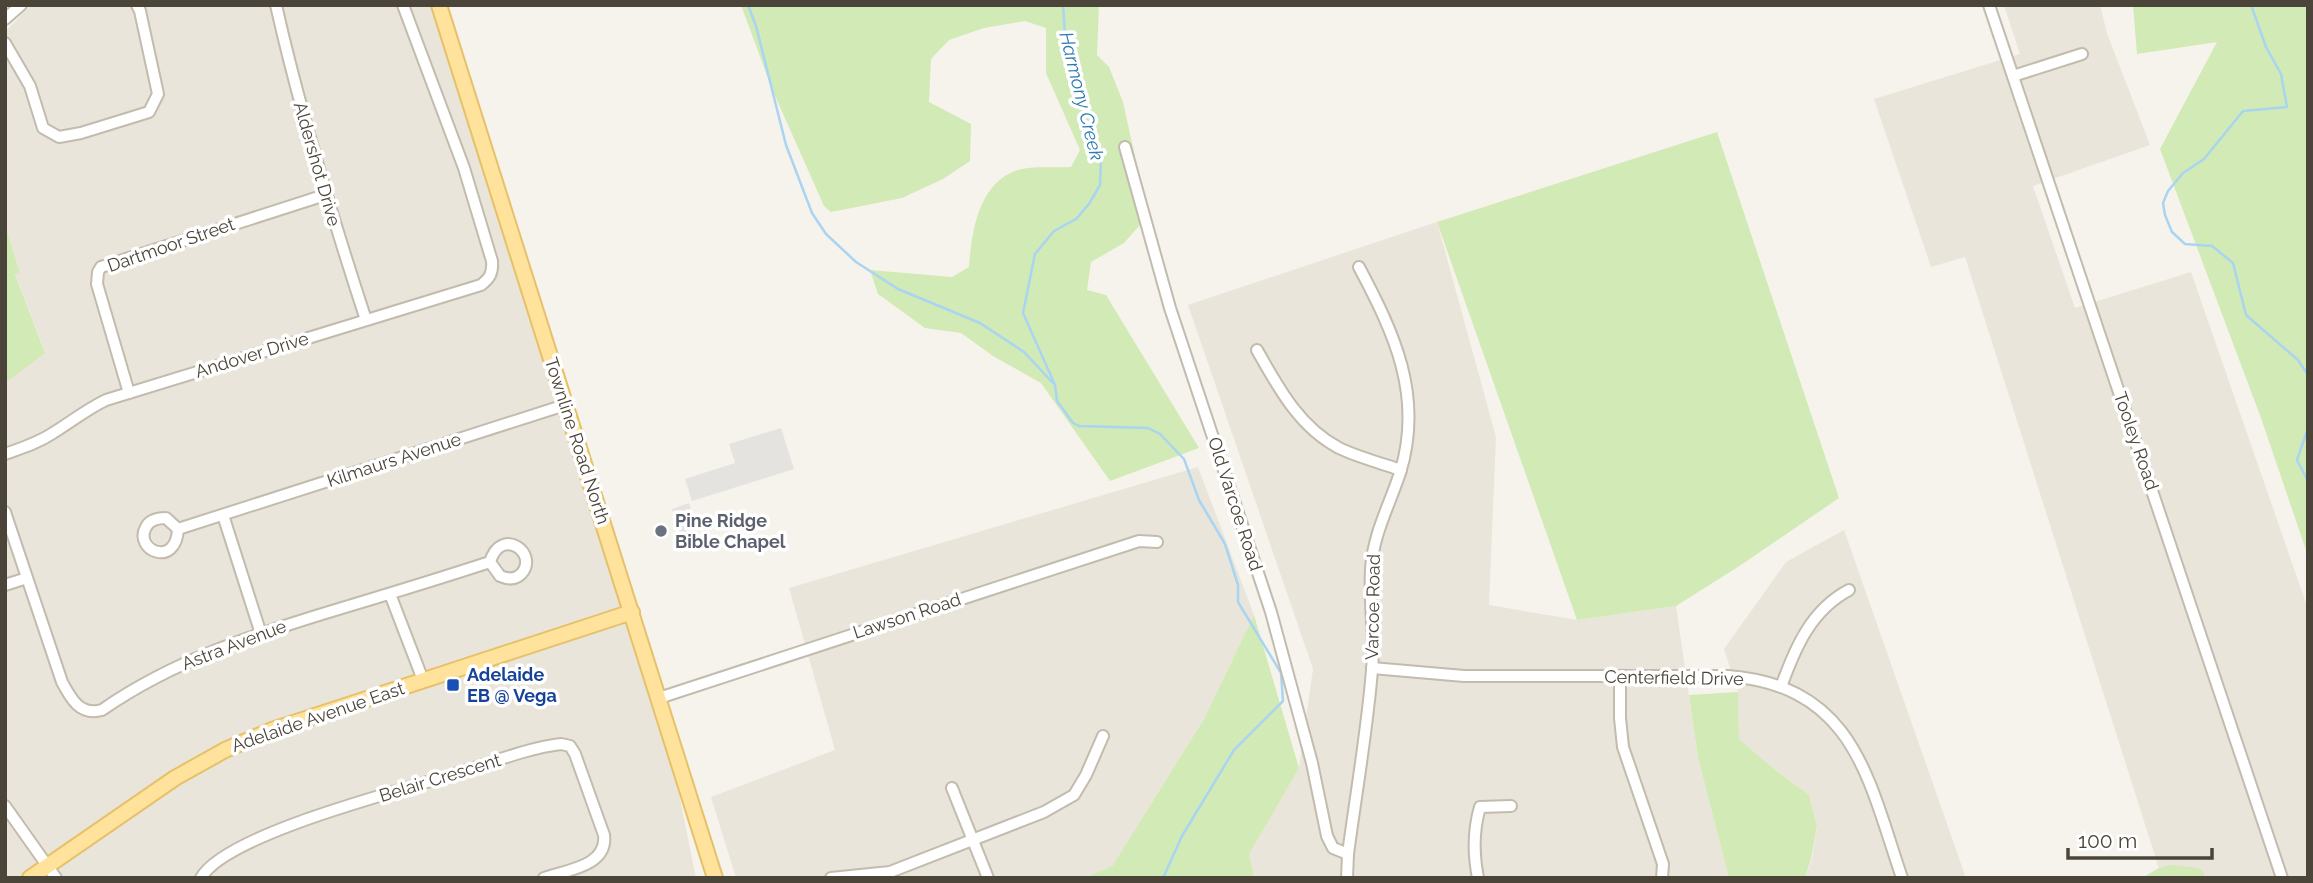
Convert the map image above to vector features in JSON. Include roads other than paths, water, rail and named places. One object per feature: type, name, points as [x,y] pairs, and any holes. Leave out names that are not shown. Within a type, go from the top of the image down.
[{"type":"main road","name":"Townline Road North","points":[[439,5],[715,878]]},
{"type":"main road","name":"Adelaide Avenue East","points":[[30,878],[52,872],[175,778],[225,750],[272,730],[632,612]]},
{"type":"street","points":[[5,19],[21,5]]},
{"type":"street","points":[[5,43],[30,86],[43,128],[59,137],[81,133],[149,112],[158,94],[137,5]]},
{"type":"street","name":"Aldershot Drive","points":[[276,5],[294,87],[324,195],[366,320]]},
{"type":"street","name":"Andover Drive","points":[[5,454],[53,433],[106,400],[481,285],[491,275],[492,261],[464,168],[403,5]]},
{"type":"street","name":"Tooley Road","points":[[1989,5],[2282,878]]},
{"type":"street","points":[[2013,76],[2082,54]]},
{"type":"street","name":"Old Varcoe Road","points":[[1125,147],[1170,308],[1271,612],[1312,763],[1327,836],[1333,848],[1348,854]]},
{"type":"street","name":"Dartmoor Street","points":[[129,393],[97,284],[101,267],[324,195]]},
{"type":"street","name":"Varcoe Road","points":[[1347,878],[1372,668],[1373,550],[1401,470],[1408,429],[1406,379],[1390,328],[1359,267]]},
{"type":"street","points":[[1257,349],[1282,393],[1316,433],[1339,448],[1401,470]]},
{"type":"street","name":"Kilmaurs Avenue","points":[[178,529],[565,405]]},
{"type":"street","points":[[5,512],[27,578],[5,585]]},
{"type":"street","points":[[223,515],[261,634]]},
{"type":"street","name":"Lawson Road","points":[[659,698],[1139,541],[1157,542]]},
{"type":"street","name":"Astra Avenue","points":[[27,578],[62,682],[72,700],[85,710],[95,712],[147,681],[208,652],[490,562]]},
{"type":"street","points":[[1781,687],[1795,649],[1810,623],[1849,590]]},
{"type":"street","points":[[390,594],[423,680]]},
{"type":"street","name":"Centerfield Drive","points":[[1372,668],[1464,676],[1728,676],[1745,677],[1781,687],[1816,706],[1835,723],[1854,748],[1865,769],[1902,878]]},
{"type":"street","points":[[1620,677],[1623,747],[1662,864],[1662,878]]},
{"type":"street","points":[[831,878],[890,872],[1044,812],[1074,795],[1086,775],[1102,736]]},
{"type":"street","name":"Belair Crescent","points":[[201,878],[212,865],[276,830],[367,800],[561,744],[569,746],[575,754],[604,835],[605,845],[601,854],[592,862],[544,878]]},
{"type":"street","points":[[952,788],[988,878]]},
{"type":"street","points":[[5,806],[52,872]]},
{"type":"street","points":[[1478,878],[1474,859],[1475,825],[1480,807],[1511,806]]},
{"type":"waterway","points":[[748,5],[756,26],[786,145],[812,213],[826,234],[856,262],[898,289],[980,323],[1024,352],[1053,383]]},
{"type":"waterway","name":"Harmony Creek","points":[[1063,5],[1065,35],[1090,110],[1101,157],[1100,185],[1076,219],[1054,231],[1035,254],[1023,313],[1055,385],[1057,401],[1073,423],[1079,426],[1148,428],[1160,434],[1184,459],[1199,500],[1225,544],[1238,585],[1238,602],[1281,673],[1283,701],[1234,750],[1182,836],[1163,878]]},
{"type":"waterway","points":[[2251,5],[2266,47],[2281,74],[2287,107],[2243,111],[2204,159],[2183,173],[2168,191],[2163,203],[2172,232],[2185,244],[2212,246],[2233,263],[2246,315],[2298,360],[2308,375]]},
{"type":"waterway","points":[[2308,428],[2297,460],[2308,481]]},
{"type":"place","name":"Pine Ridge Bible Chapel","points":[[661,531]]},
{"type":"place","name":"Adelaide EB @ Vega","points":[[453,685]]}]
